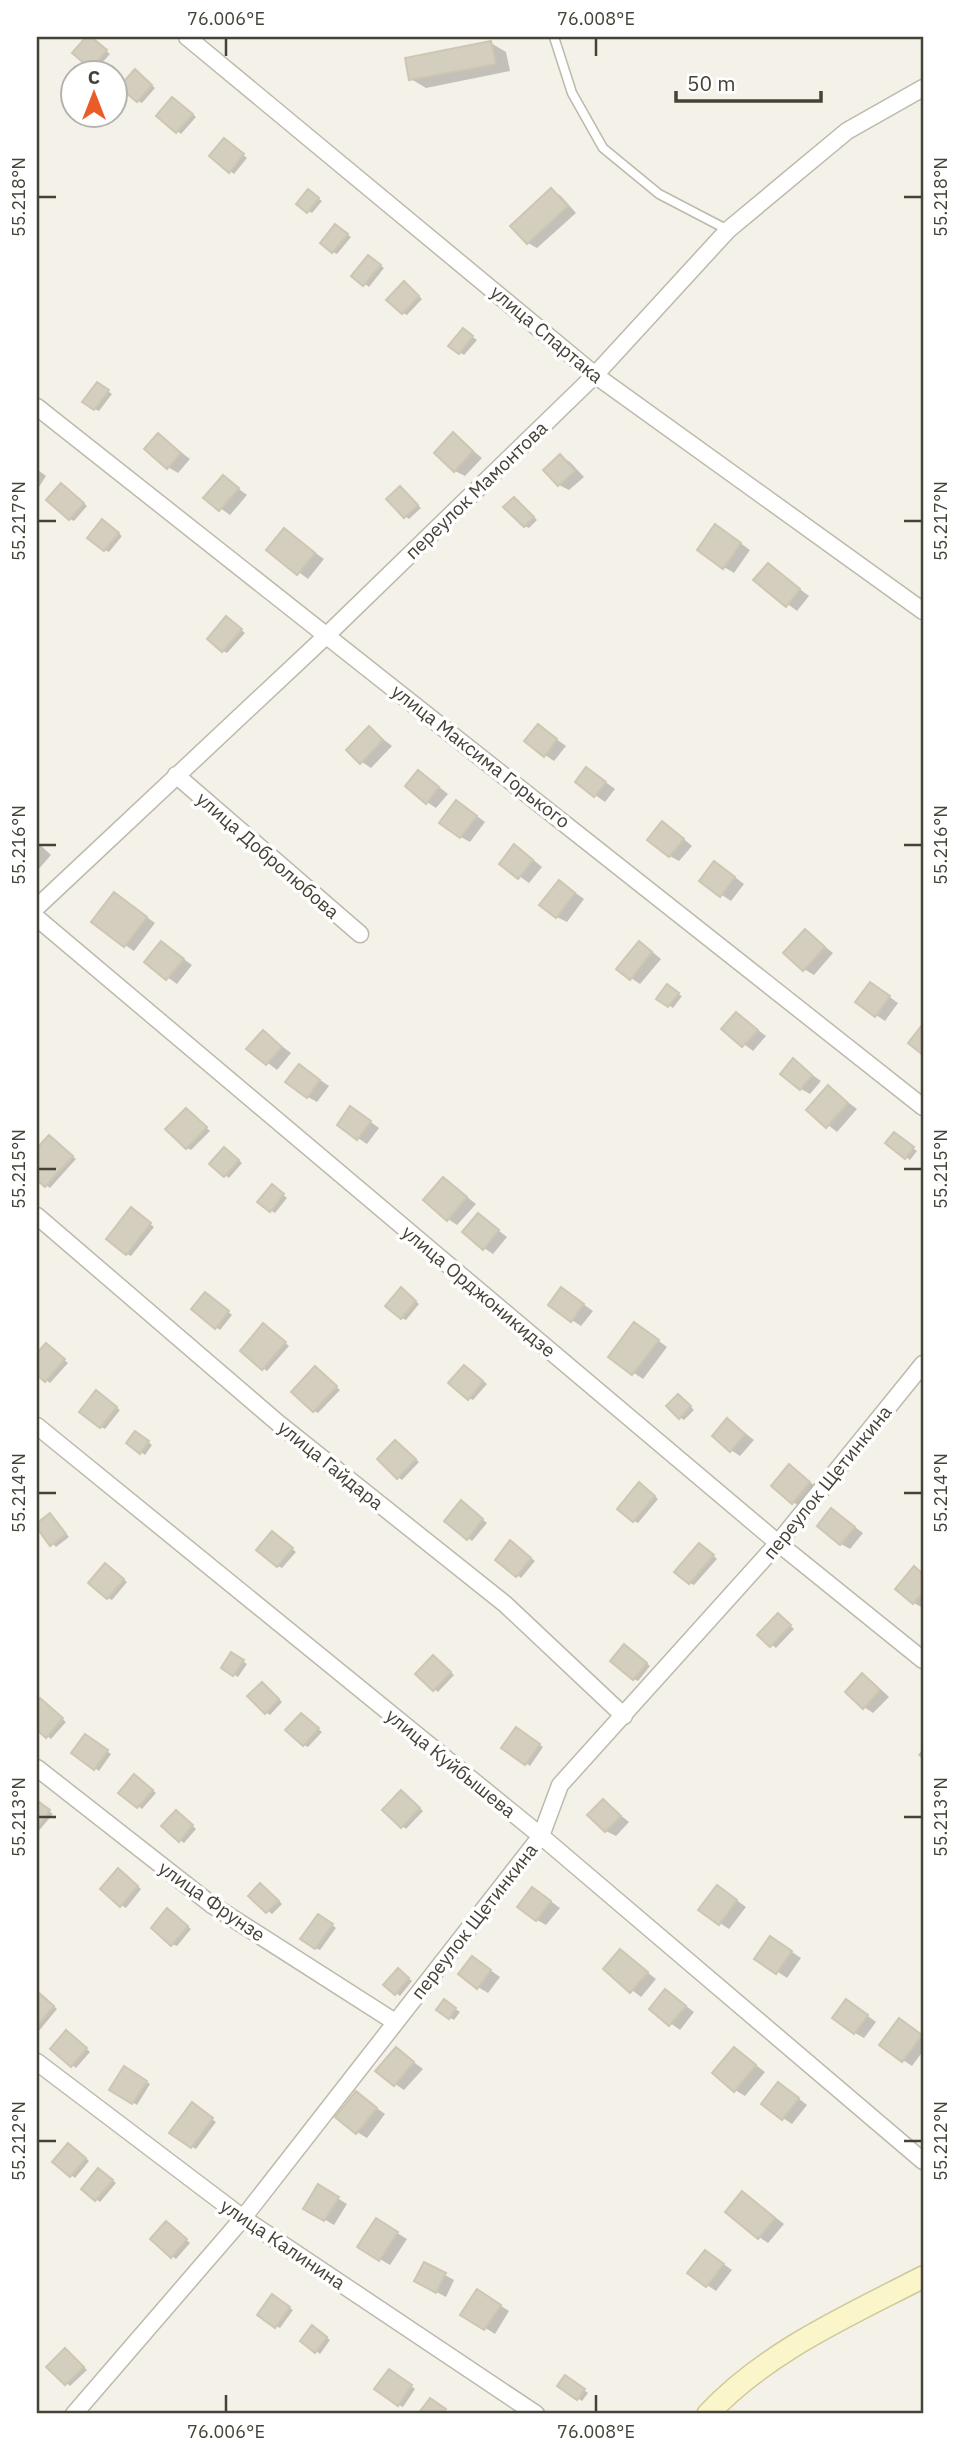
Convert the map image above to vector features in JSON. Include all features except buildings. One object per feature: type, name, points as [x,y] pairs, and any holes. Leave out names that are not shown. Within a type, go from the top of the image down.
[{"type":"street","name":"улица Спартака","points":[[187,37],[595,374],[923,611]]},
{"type":"street","name":"переулок Мамонтова","points":[[37,906],[327,635],[595,374],[728,230],[847,131],[923,88]]},
{"type":"street","name":"улица Максима Горького","points":[[37,407],[923,1107]]},
{"type":"street","name":"улица Добролюбова","points":[[176,775],[360,934]]},
{"type":"street","name":"улица Орджоникидзе","points":[[37,918],[778,1543],[923,1660]]},
{"type":"street","name":"улица Гайдара","points":[[37,1216],[278,1423],[505,1604],[624,1716]]},
{"type":"street","name":"переулок Щетинкина","points":[[74,2414],[243,2218],[541,1836],[560,1785],[778,1543],[923,1364]]},
{"type":"street","name":"улица Куйбышева","points":[[37,1426],[541,1836],[923,2161]]},
{"type":"street","name":"улица Фрунзе","points":[[37,1768],[212,1905],[395,2022]]},
{"type":"street","name":"улица Калинина","points":[[37,2062],[243,2218],[536,2414]]},
{"type":"street","points":[[708,2414],[722,2399],[795,2343],[923,2277]]},
{"type":"lane","points":[[554,37],[572,93],[603,148],[659,194],[728,230]]}]
